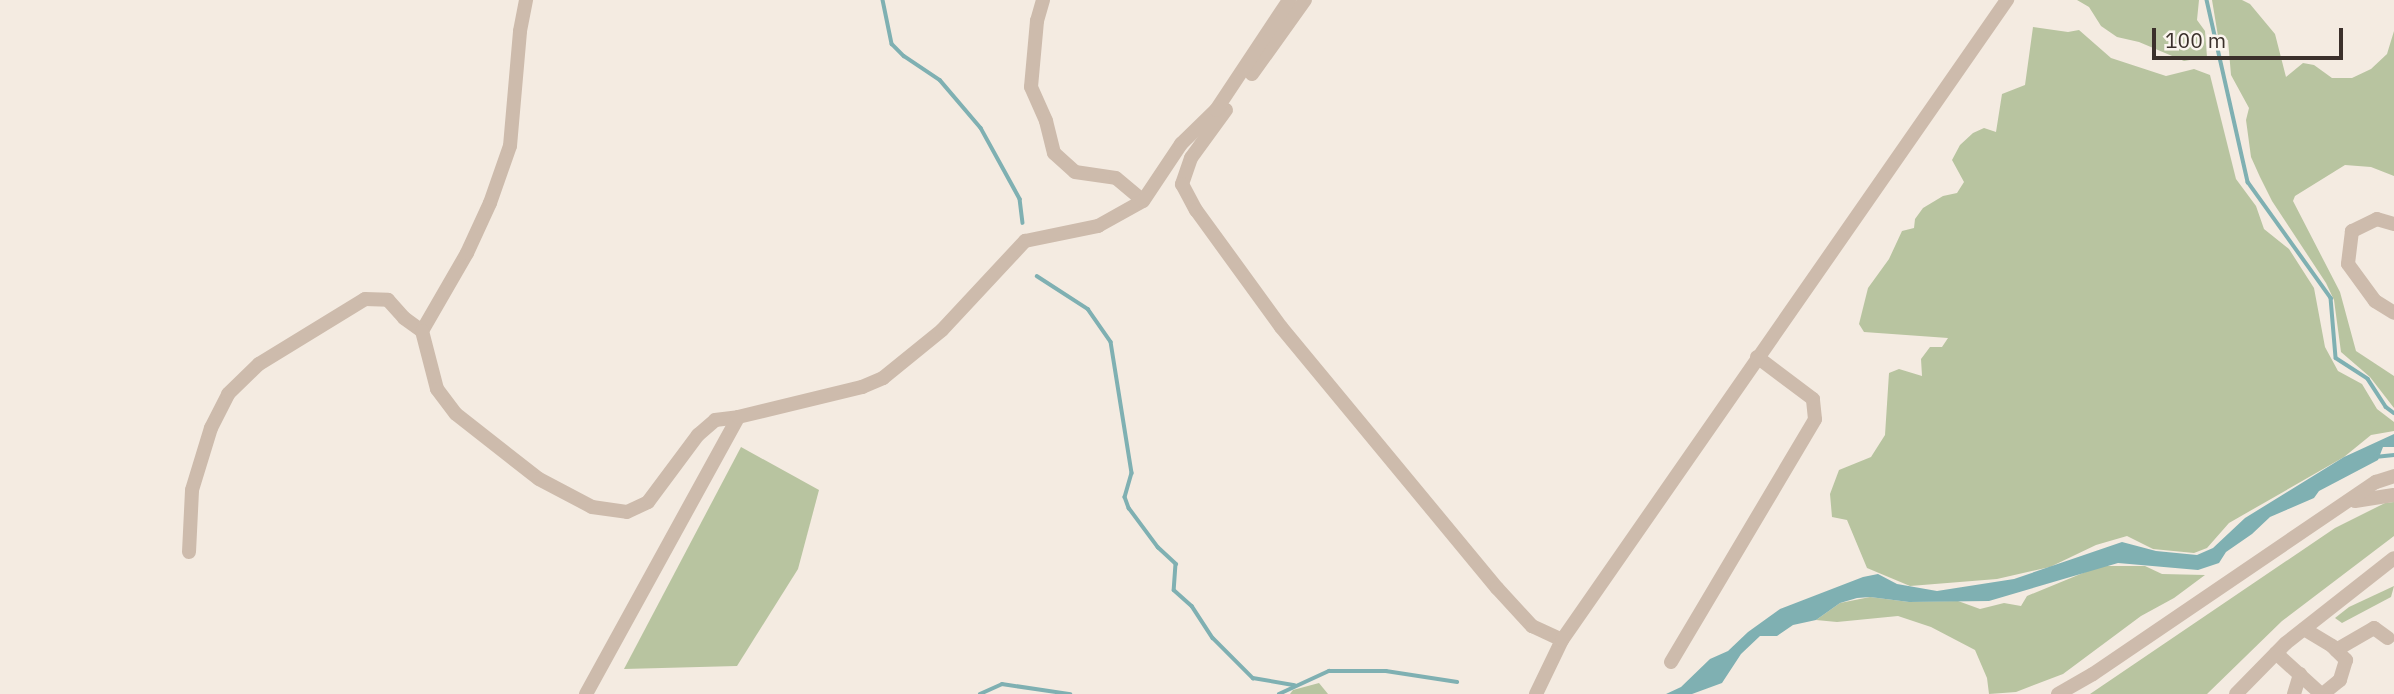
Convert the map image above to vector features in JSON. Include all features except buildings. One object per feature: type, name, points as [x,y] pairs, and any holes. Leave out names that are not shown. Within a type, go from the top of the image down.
[{"type":"street","points":[[422,331],[467,253],[490,203],[510,146],[520,31],[526,0]]},
{"type":"street","points":[[1043,0],[1037,21],[1031,87],[1046,121],[1054,153],[1075,172],[1116,178],[1143,201]]},
{"type":"street","points":[[189,552],[192,490],[211,428],[228,394],[259,364],[365,299],[388,300],[422,331],[437,389],[456,414],[539,479],[592,507],[627,512],[648,502],[698,435],[715,420],[738,417],[862,387],[883,377],[942,330],[1025,241],[1098,226],[1143,201],[1181,144],[1216,110],[1289,0]]},
{"type":"street","points":[[1306,0],[1191,158],[1182,184],[1196,210],[1280,327],[1497,588],[1532,626],[1562,640]]},
{"type":"street","points":[[1536,694],[1562,640],[2007,0]]},
{"type":"street","points":[[2394,223],[2377,219],[2352,231],[2348,264],[2375,302],[2394,313]]},
{"type":"street","points":[[1671,662],[1815,419],[1813,398],[1757,357]]},
{"type":"street","points":[[586,694],[738,417]]},
{"type":"street","points":[[2058,694],[2093,674],[2376,482],[2394,476]]},
{"type":"street","points":[[2347,503],[2394,495]]},
{"type":"street","points":[[2236,694],[2276,653],[2386,569],[2394,558]]},
{"type":"street","points":[[2336,650],[2374,628],[2388,638]]},
{"type":"street","points":[[2276,653],[2322,694],[2340,680],[2346,660],[2336,650],[2304,629]]},
{"type":"street","points":[[2294,694],[2300,674]]},
{"type":"green space","points":[[2077,0],[2199,0],[2197,20],[2205,31],[2207,57],[2184,61],[2139,42],[2117,37],[2101,26],[2089,7]]},
{"type":"green space","points":[[2212,0],[2242,0],[2250,4],[2275,34],[2286,77],[2303,63],[2314,65],[2332,78],[2352,78],[2371,69],[2387,54],[2394,31],[2394,176],[2371,167],[2345,165],[2295,196],[2293,201],[2340,292],[2356,351],[2394,376],[2394,408],[2370,377],[2341,352],[2334,300],[2326,283],[2272,201],[2251,157],[2246,120],[2249,108],[2231,75],[2228,40],[2218,36]]},
{"type":"green space","points":[[2033,27],[2068,32],[2079,30],[2111,58],[2166,76],[2194,69],[2210,75],[2236,179],[2256,206],[2264,229],[2289,249],[2314,288],[2325,347],[2338,371],[2362,384],[2377,409],[2394,422],[2394,431],[2371,435],[2344,457],[2229,523],[2207,548],[2194,553],[2153,549],[2127,536],[2096,545],[2050,567],[1997,579],[1910,586],[1867,568],[1847,520],[1832,517],[1830,494],[1839,470],[1871,457],[1885,435],[1889,373],[1899,369],[1922,376],[1921,359],[1930,347],[1942,347],[1948,338],[1864,332],[1859,324],[1868,288],[1889,259],[1902,231],[1914,228],[1915,219],[1923,208],[1943,196],[1957,193],[1964,182],[1952,160],[1960,145],[1973,133],[1984,128],[1996,132],[2002,94],[2025,85]]},
{"type":"green space","points":[[741,447],[819,490],[798,569],[737,666],[624,669]]},
{"type":"green space","points":[[2394,502],[2394,536],[2282,621],[2207,694],[2090,694],[2335,528],[2385,503]]},
{"type":"green space","points":[[2100,566],[2145,566],[2162,574],[2205,575],[2174,598],[2141,616],[2063,674],[2016,692],[1989,694],[1987,678],[1975,650],[1931,627],[1898,616],[1837,622],[1816,620],[1840,603],[1870,597],[1909,602],[1958,601],[1980,609],[2004,603],[2021,606],[2027,596]]},
{"type":"green space","points":[[2394,586],[2391,597],[2342,623],[2335,618],[2349,607]]},
{"type":"green space","points":[[1319,683],[1328,694],[1290,694],[1293,690]]},
{"type":"water","points":[[2394,434],[2394,447],[2383,447],[2378,460],[2319,491],[2314,498],[2270,517],[2226,552],[2219,563],[2198,570],[2118,563],[1989,601],[1909,602],[1857,598],[1840,603],[1816,620],[1793,625],[1777,636],[1760,636],[1741,654],[1722,683],[1692,694],[1666,694],[1681,687],[1710,659],[1728,651],[1748,632],[1780,609],[1863,577],[1878,574],[1897,584],[1937,591],[2014,579],[2122,542],[2156,551],[2197,555],[2213,548],[2245,518],[2344,457]]},
{"type":"waterway","points":[[883,0],[892,44],[904,56],[940,80],[981,128],[1020,199],[1023,223]]},
{"type":"waterway","points":[[2207,0],[2248,182],[2331,298],[2336,358],[2368,379],[2386,407],[2394,413]]},
{"type":"waterway","points":[[1037,276],[1088,309],[1111,342],[1132,473],[1125,497],[1129,508],[1158,547],[1176,564],[1174,590],[1192,606],[1213,638],[1253,678],[1294,685]]},
{"type":"waterway","points":[[2375,457],[2394,455]]},
{"type":"waterway","points":[[1279,694],[1329,671],[1386,671],[1457,682]]},
{"type":"waterway","points":[[980,694],[1002,684],[1070,694]]}]
